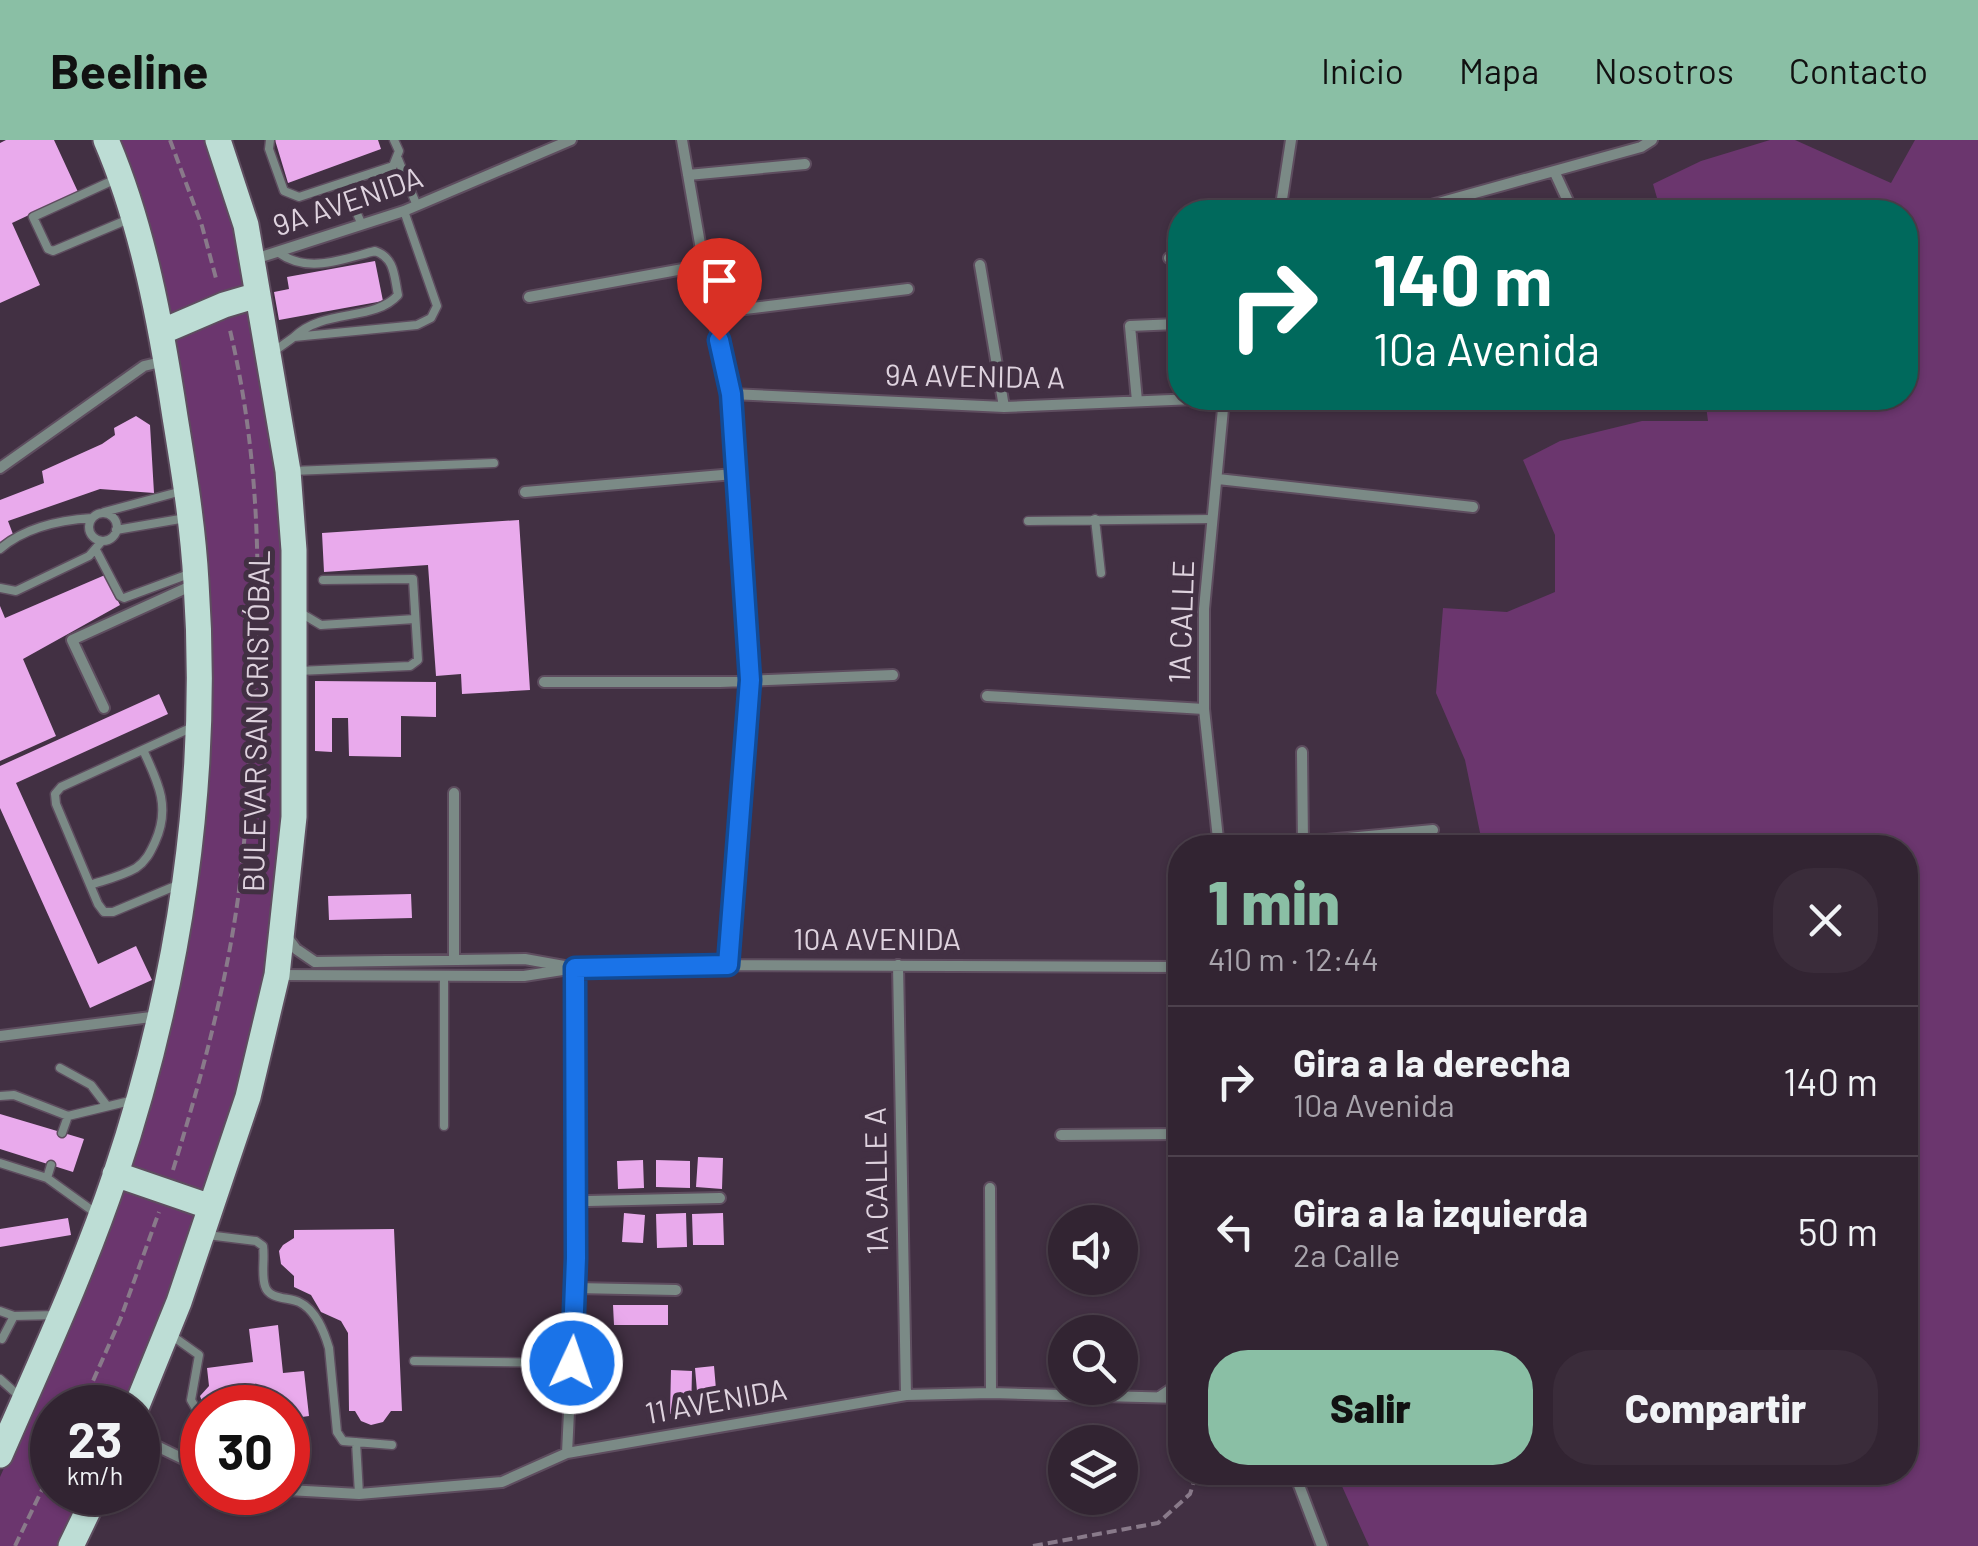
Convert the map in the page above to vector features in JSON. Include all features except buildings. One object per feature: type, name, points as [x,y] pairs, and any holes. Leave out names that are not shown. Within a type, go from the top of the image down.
[{"type":"main road","name":"BULEVAR SAN CRISTÓBAL","points":[[0,1455],[62,1315],[116,1174],[139,1099],[174,956],[186,882],[199,724],[196,578],[187,490],[161,332],[132,218],[106,140]]},
{"type":"main road","name":"BULEVAR SAN CRISTÓBAL","points":[[146,1385],[168,1332],[248,1097],[277,975],[294,817],[294,608],[288,471],[246,225],[218,140]]},
{"type":"main road","points":[[161,332],[258,295]]},
{"type":"main road","points":[[116,1174],[211,1206]]},
{"type":"main road","points":[[72,1546],[86,1515]]},
{"type":"street","name":"9A AVENIDA","points":[[251,260],[418,206],[570,140]]},
{"type":"street","points":[[682,140],[712,313],[731,394],[750,680],[728,965]]},
{"type":"street","points":[[1282,200],[1291,140]]},
{"type":"street","points":[[1452,200],[1555,173],[1652,140]]},
{"type":"street","points":[[688,174],[805,164]]},
{"type":"street","points":[[1555,173],[1567,200]]},
{"type":"street","points":[[529,297],[706,264]]},
{"type":"street","points":[[980,265],[1004,408]]},
{"type":"street","points":[[712,313],[908,289]]},
{"type":"street","points":[[1136,401],[1130,326],[1168,324]]},
{"type":"street","points":[[0,468],[144,366],[166,361]]},
{"type":"street","name":"9A AVENIDA A","points":[[731,394],[1004,408],[1168,400]]},
{"type":"street","name":"1A CALLE","points":[[1218,835],[1204,709],[1204,609],[1221,410]]},
{"type":"street","points":[[524,492],[734,474]]},
{"type":"street","points":[[1218,479],[1474,506]]},
{"type":"street","points":[[104,708],[72,640],[196,578]]},
{"type":"street","points":[[544,682],[894,675]]},
{"type":"street","points":[[987,696],[1204,709]]},
{"type":"street","points":[[1302,752],[1303,835]]},
{"type":"street","points":[[454,793],[454,960]]},
{"type":"street","points":[[1383,835],[1433,830]]},
{"type":"street","name":"10A AVENIDA","points":[[283,930],[296,949],[315,962],[525,960],[575,968]]},
{"type":"street","name":"10A AVENIDA","points":[[277,975],[524,976],[575,968],[728,965],[1168,967]]},
{"type":"street","name":"1A CALLE A","points":[[898,965],[906,1395]]},
{"type":"street","points":[[568,1453],[576,1288],[575,968]]},
{"type":"street","points":[[0,1036],[160,1016]]},
{"type":"street","points":[[1061,1135],[1168,1134]]},
{"type":"street","points":[[990,1188],[991,1393]]},
{"type":"street","points":[[576,1198],[720,1198]]},
{"type":"street","points":[[576,1288],[676,1290]]},
{"type":"street","points":[[1160,1396],[1168,1391]]},
{"type":"street","name":"11 AVENIDA","points":[[310,1491],[359,1494],[502,1482],[568,1453],[906,1395],[1168,1397]]},
{"type":"street","points":[[1300,1485],[1322,1546]]},
{"type":"lane","points":[[270,140],[269,149],[284,191],[299,197],[394,166],[398,159]]},
{"type":"lane","points":[[394,140],[418,206]]},
{"type":"lane","points":[[120,177],[33,217],[48,249],[53,251],[132,218]]},
{"type":"lane","points":[[344,184],[362,225]]},
{"type":"lane","points":[[294,336],[417,326],[431,318],[437,306],[432,286],[404,211]]},
{"type":"lane","points":[[270,355],[282,342],[316,320],[382,307],[398,295],[392,261],[384,254],[375,251],[304,265],[279,253]]},
{"type":"lane","points":[[288,471],[494,463]]},
{"type":"lane","points":[[0,549],[30,531],[61,520],[92,518],[187,490]]},
{"type":"lane","points":[[0,588],[16,591],[96,550],[116,530],[114,518],[103,512]]},
{"type":"lane","points":[[92,518],[89,529],[102,541]]},
{"type":"lane","points":[[116,530],[190,518]]},
{"type":"lane","points":[[1095,518],[1101,573]]},
{"type":"lane","points":[[1028,521],[1212,518]]},
{"type":"lane","points":[[96,550],[124,598],[196,578]]},
{"type":"lane","points":[[295,671],[415,665],[418,660],[413,578],[323,580]]},
{"type":"lane","points":[[294,608],[321,625],[416,620]]},
{"type":"lane","points":[[186,882],[104,912],[56,804],[56,794],[61,787],[199,724]]},
{"type":"lane","points":[[90,886],[134,869],[147,859],[161,827],[164,804],[143,750]]},
{"type":"lane","points":[[444,975],[444,1126]]},
{"type":"lane","points":[[60,1068],[91,1085],[108,1106]]},
{"type":"lane","points":[[0,1096],[14,1095],[68,1116],[139,1099]]},
{"type":"lane","points":[[62,1132],[68,1116]]},
{"type":"lane","points":[[0,1163],[47,1178],[100,1216]]},
{"type":"lane","points":[[47,1178],[50,1165]]},
{"type":"lane","points":[[202,1234],[262,1246],[265,1288],[271,1295],[301,1302],[316,1318],[329,1348],[337,1432],[343,1441],[392,1444]]},
{"type":"lane","points":[[0,1311],[14,1316],[62,1315]]},
{"type":"lane","points":[[2,1339],[14,1316]]},
{"type":"lane","points":[[168,1332],[199,1355],[194,1385]]},
{"type":"lane","points":[[414,1362],[572,1363]]},
{"type":"lane","points":[[0,1380],[24,1401]]},
{"type":"lane","points":[[356,1442],[359,1494]]},
{"type":"path","points":[[1033,1546],[1158,1522],[1190,1494],[1193,1485]]},
{"type":"path","points":[[15,1546],[30,1515]]},
{"type":"shaded area","points":[[116,140],[209,140],[253,290],[166,322]]},
{"type":"shaded area","points":[[1770,140],[1795,140],[1891,183],[1915,140],[1978,140],[1978,1546],[1369,1546],[1341,1485],[1918,1485],[1918,835],[1481,835],[1465,760],[1436,693],[1443,608],[1507,612],[1555,592],[1555,535],[1523,460],[1560,441],[1642,421],[1708,421],[1707,410],[1918,410],[1918,200],[1658,200],[1653,184],[1701,161]]},
{"type":"shaded area","points":[[254,304],[286,530],[287,787],[262,1012],[207,1198],[124,1169],[207,724],[169,336]]},
{"type":"shaded area","points":[[119,1181],[202,1210],[134,1385],[41,1385],[81,1296]]},
{"type":"shaded area","points":[[30,1410],[30,1515],[76,1515],[61,1546],[0,1546],[0,1477]]},
{"type":"route","points":[[572,1363],[576,1288],[575,968],[728,965],[750,680],[731,394],[719,340]]}]
